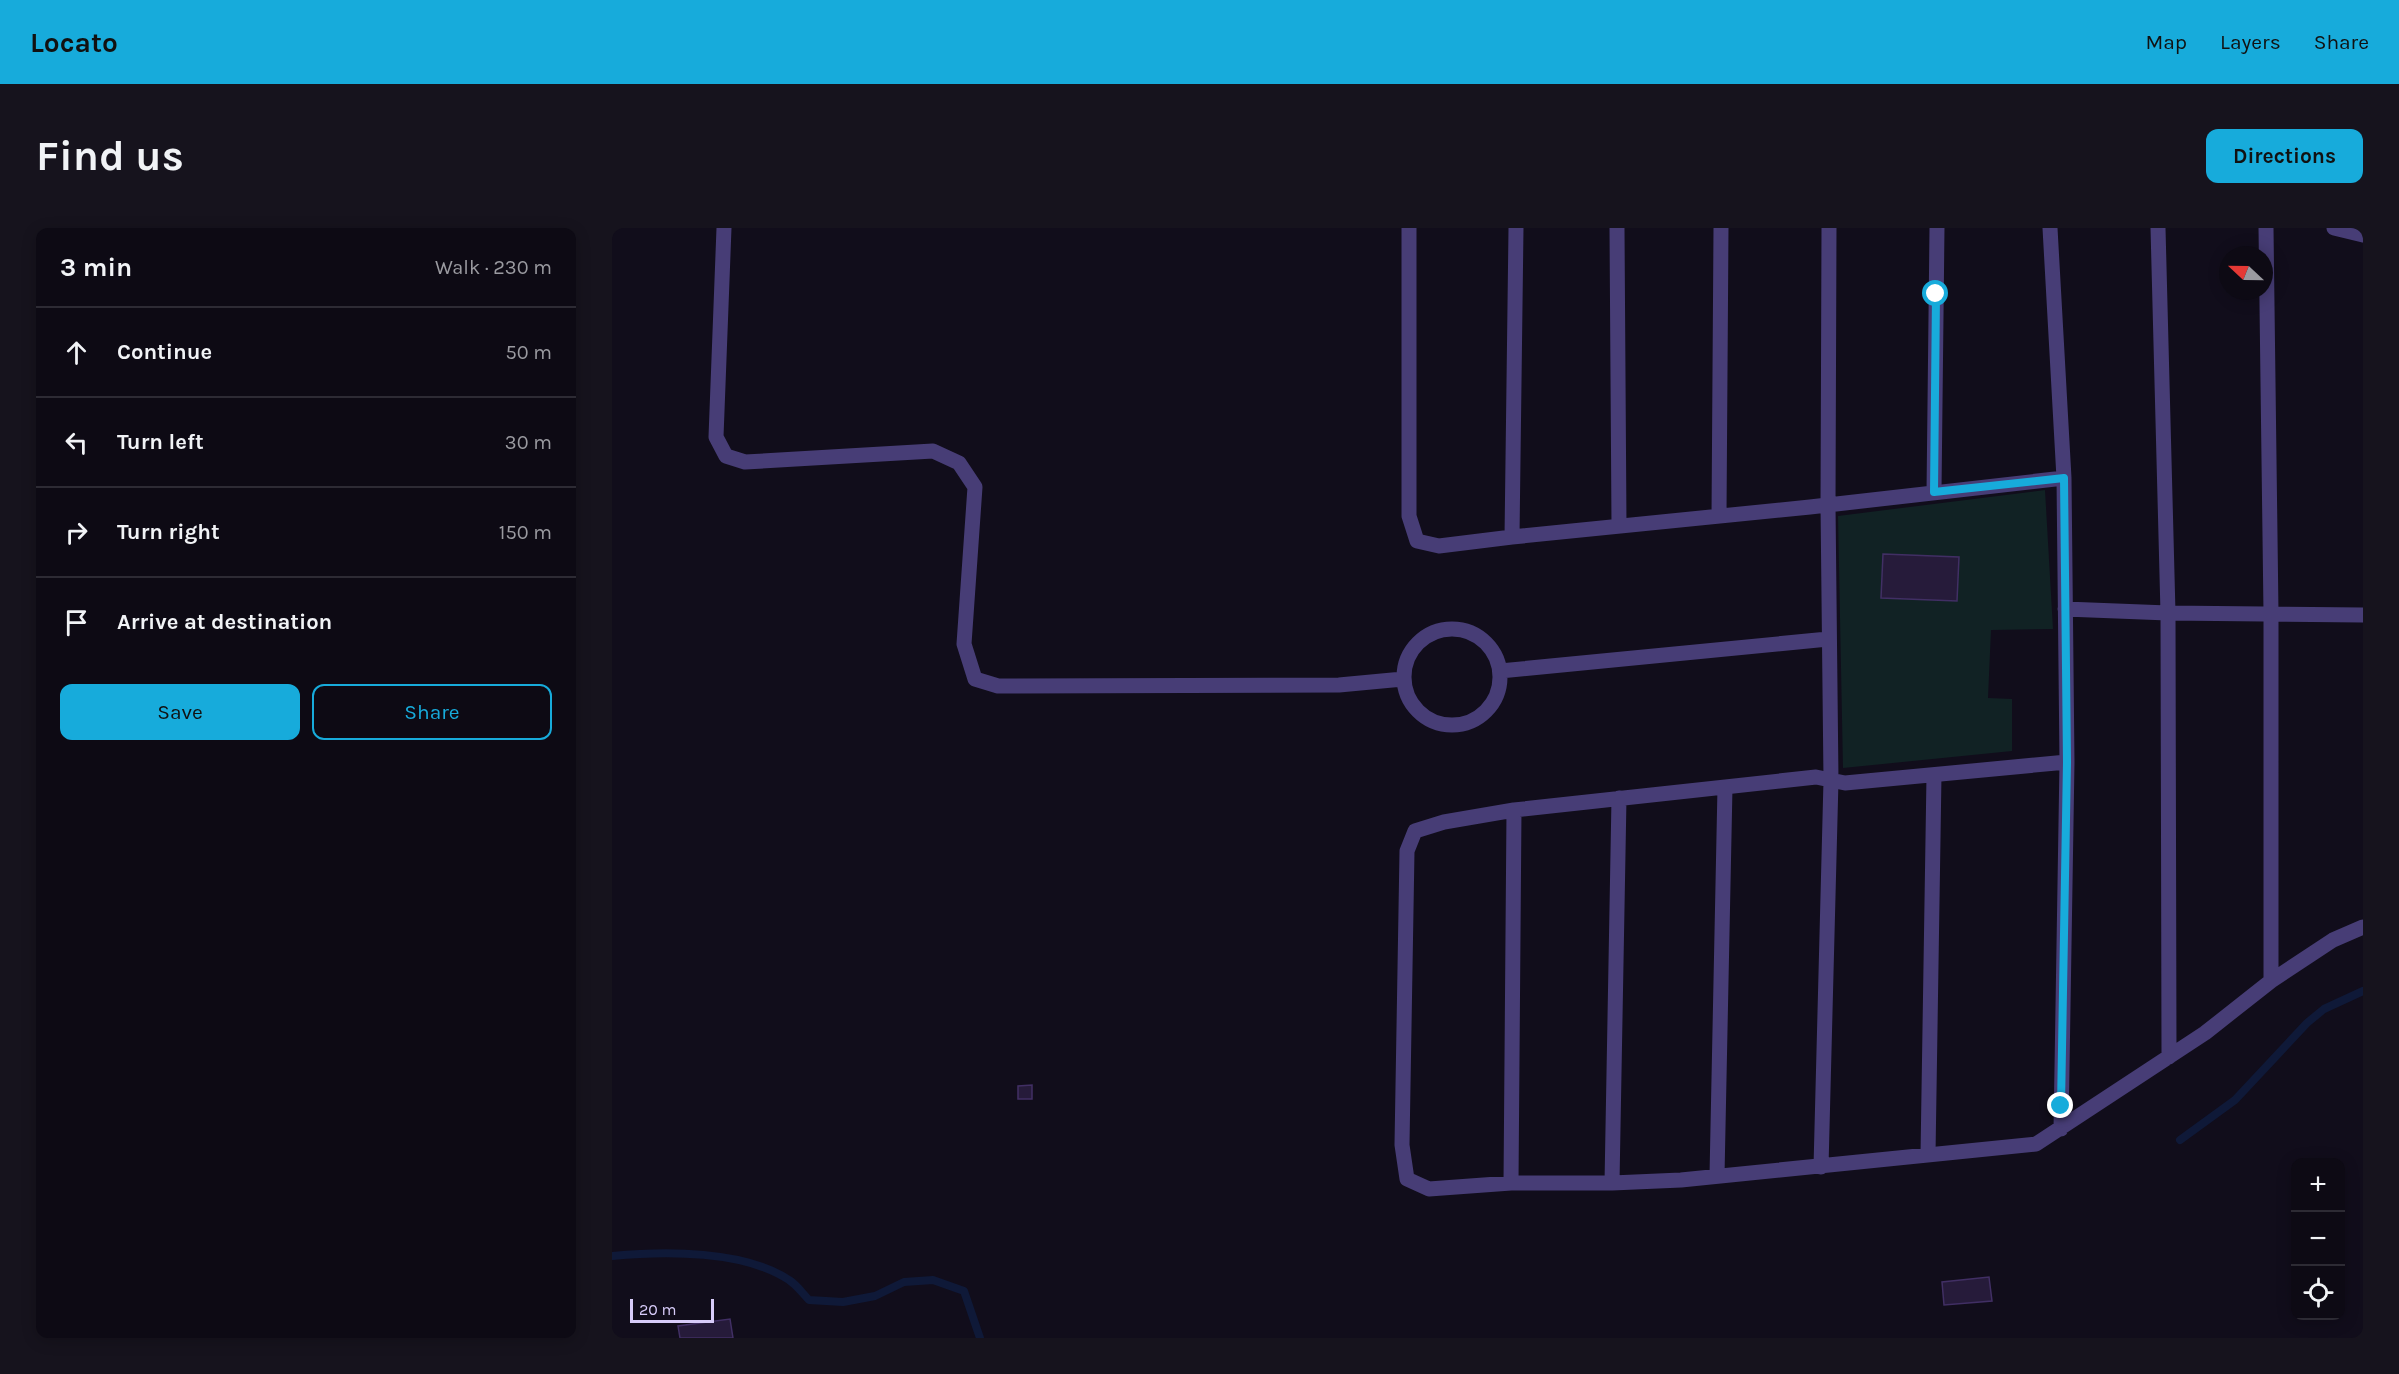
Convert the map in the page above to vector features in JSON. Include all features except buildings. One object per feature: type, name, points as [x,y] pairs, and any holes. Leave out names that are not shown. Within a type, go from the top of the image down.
[{"type":"street","points":[[724,228],[716,437],[726,456],[745,462],[933,451],[959,463],[975,487],[963,644],[975,679],[998,686],[1339,685],[1403,679]]},
{"type":"street","points":[[1409,228],[1409,516],[1418,541],[1439,546],[2064,478]]},
{"type":"street","points":[[1512,537],[1516,228]]},
{"type":"street","points":[[1617,228],[1619,526]]},
{"type":"street","points":[[1719,516],[1721,228]]},
{"type":"street","points":[[1821,1167],[1831,780],[1827,505],[1829,228]]},
{"type":"street","points":[[1934,492],[1936,228]]},
{"type":"street","points":[[2050,228],[2064,478],[2066,609],[2067,762],[2061,1129]]},
{"type":"street","points":[[2158,228],[2168,613],[2169,1057]]},
{"type":"street","points":[[2266,228],[2271,613],[2271,981]]},
{"type":"street","points":[[2334,228],[2363,235]]},
{"type":"street","points":[[2066,609],[2168,613],[2363,615]]},
{"type":"street","points":[[1441,630],[1468,631],[1480,638],[1490,646],[1497,658],[1500,671],[1499,686],[1494,701],[1484,714],[1471,722],[1455,726],[1440,724],[1420,713],[1406,694],[1403,679],[1408,659],[1418,642],[1441,630]]},
{"type":"street","points":[[1500,671],[1828,639]]},
{"type":"street","points":[[2067,762],[1845,783],[1816,777],[1514,810],[1444,822],[1415,831],[1407,851],[1402,1145],[1407,1179],[1429,1190],[1510,1183],[1681,1180],[2025,1146],[2046,1139],[2205,1033],[2271,981],[2333,940],[2363,927]]},
{"type":"street","points":[[1928,1155],[1934,775]]},
{"type":"street","points":[[1718,1176],[1725,787]]},
{"type":"street","points":[[1612,1183],[1619,798]]},
{"type":"street","points":[[1510,1183],[1514,810]]},
{"type":"shaded area","points":[[2045,490],[2053,629],[1991,630],[1988,698],[2012,699],[2012,751],[1843,768],[1838,516]]},
{"type":"waterway","points":[[2180,1140],[2235,1100],[2307,1023],[2324,1009],[2363,991]]},
{"type":"waterway","points":[[612,1256],[679,1253],[750,1263],[771,1270],[789,1280],[809,1300],[843,1302],[875,1296],[904,1282],[933,1280],[964,1291],[980,1338]]},
{"type":"route","points":[[1936,294],[1934,492],[2064,478],[2067,762],[2061,1106]]}]
